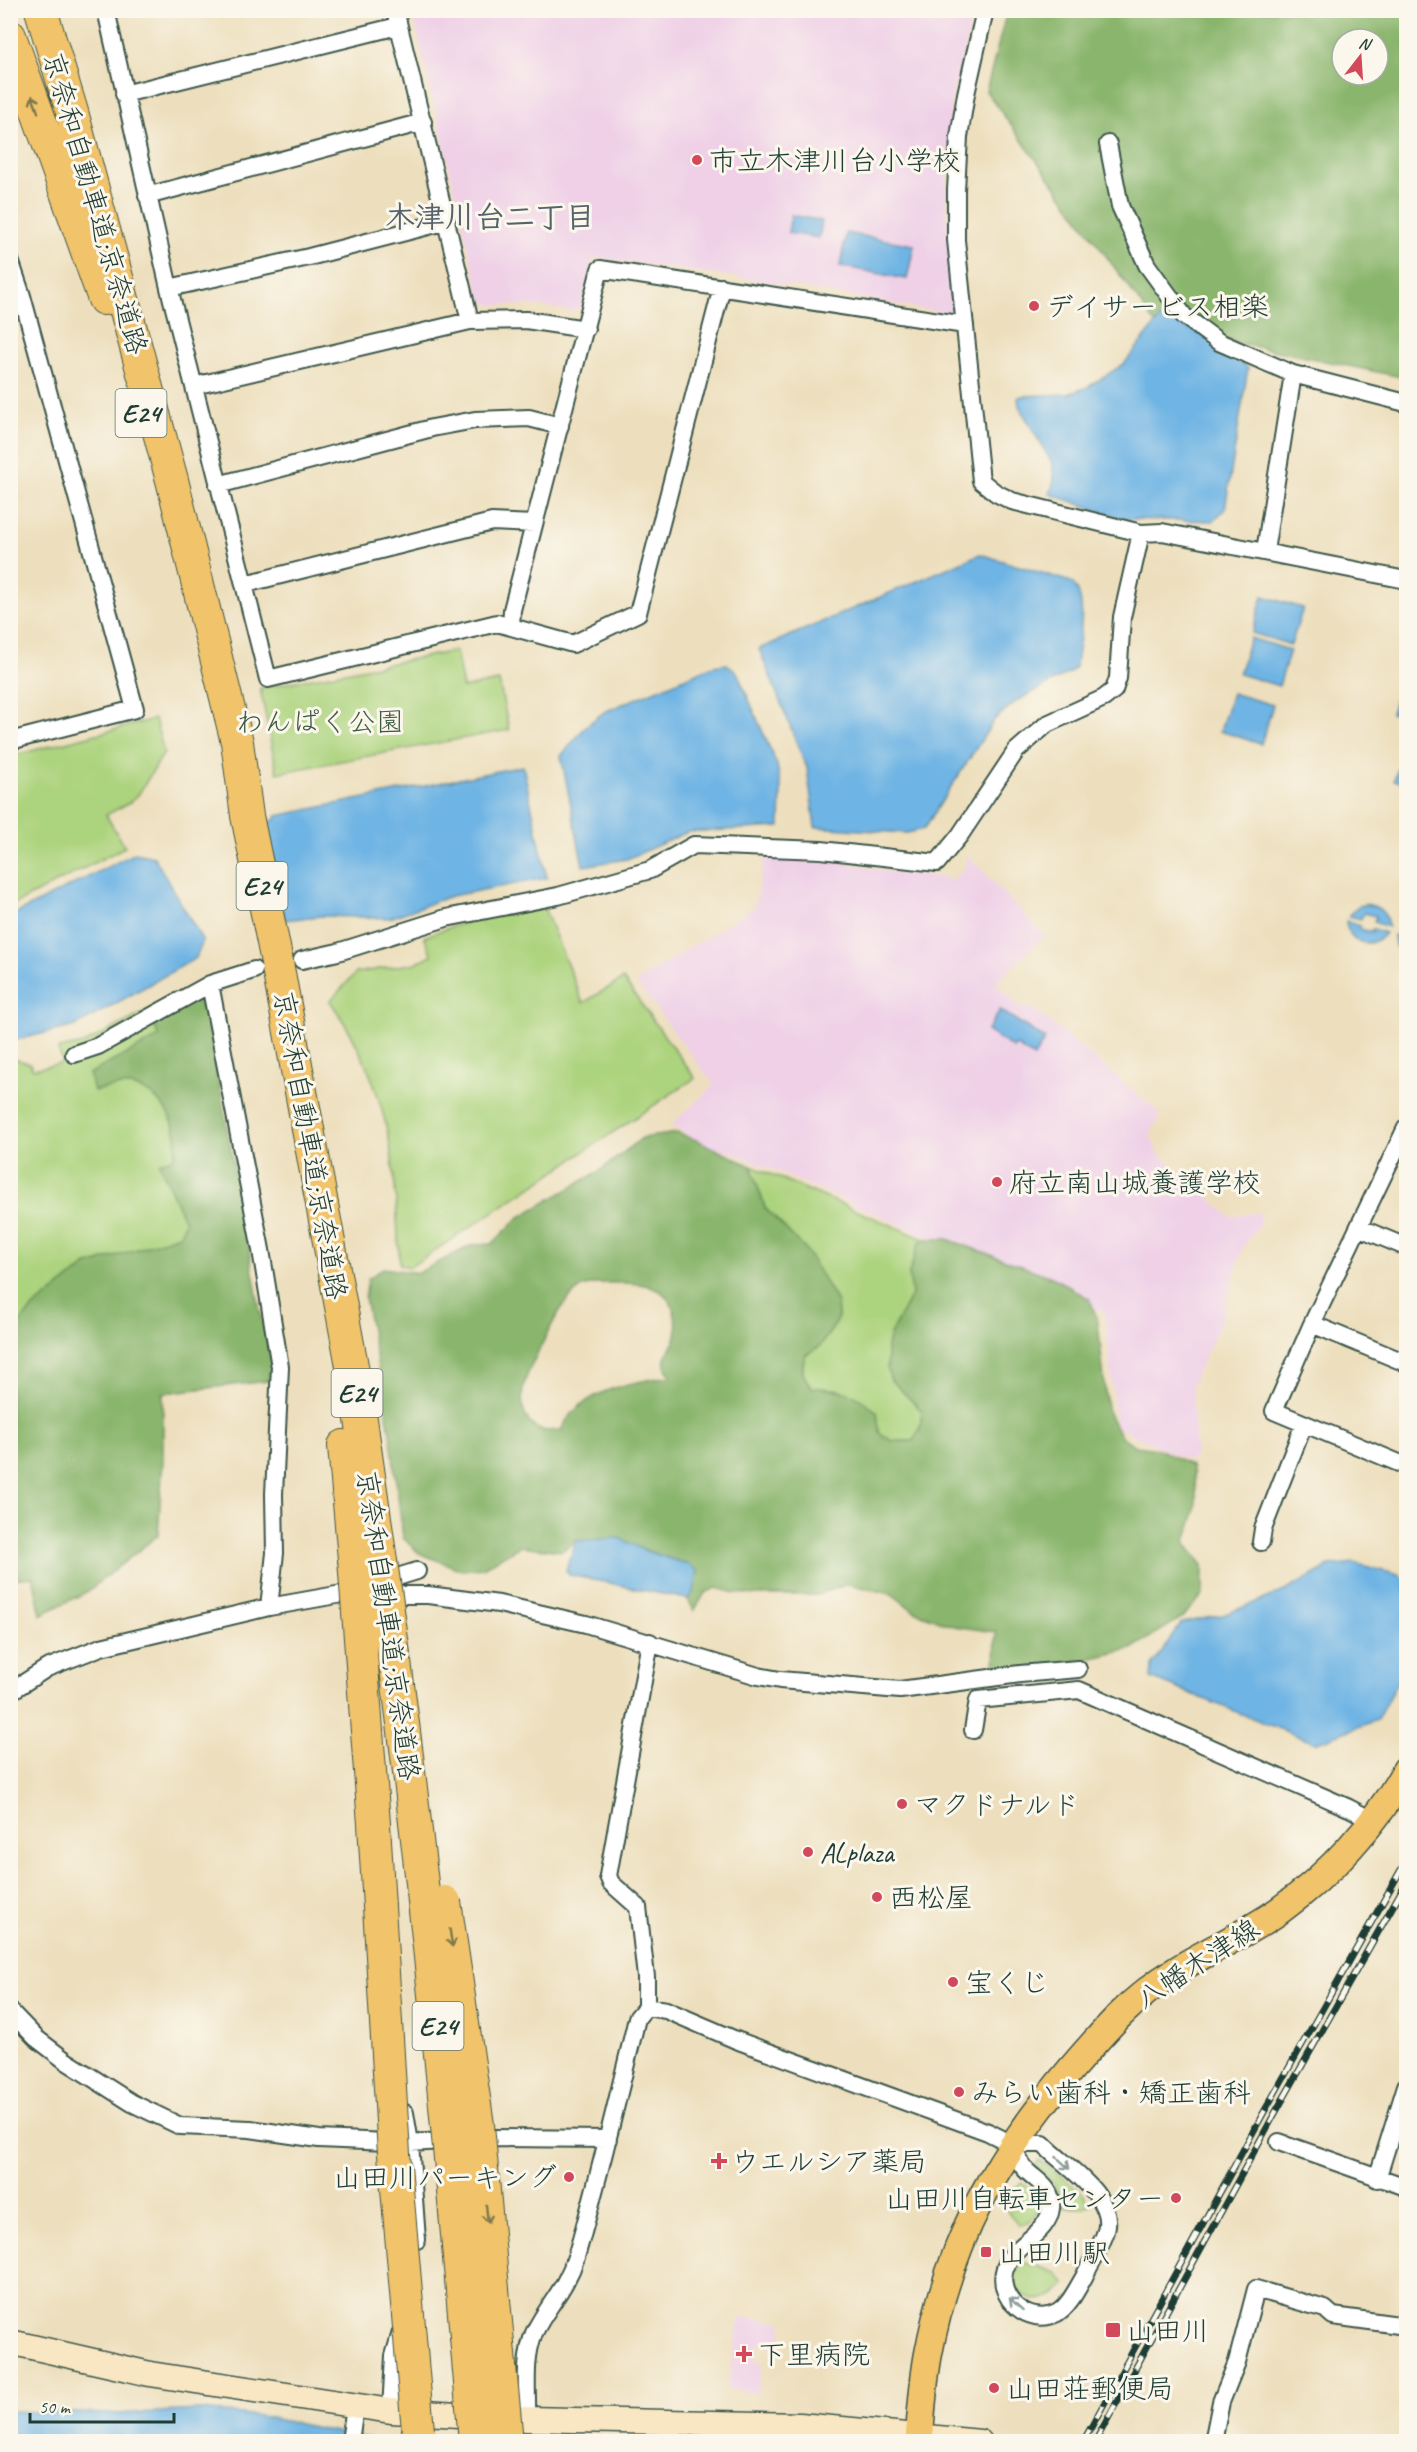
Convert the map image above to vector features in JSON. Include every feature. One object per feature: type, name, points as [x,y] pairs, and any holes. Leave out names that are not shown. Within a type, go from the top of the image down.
[{"type":"highway","name":"京奈和自動車道;京奈道路","points":[[29,10],[126,356],[186,578],[224,743],[247,816]]},
{"type":"highway","name":"京奈和自動車道;京奈道路","points":[[41,10],[72,112],[172,480],[237,742],[247,816],[278,962],[326,1234],[431,1960],[475,2442]]},
{"type":"highway","points":[[10,36],[95,277],[126,356]]},
{"type":"highway","points":[[375,1577],[430,1817],[455,1966],[517,2431]]},
{"type":"highway","points":[[375,1577],[374,1824],[394,2154],[419,2442]]},
{"type":"main road","name":"八幡木津線","points":[[919,2438],[928,2358],[945,2283],[980,2196],[1012,2144],[1043,2103],[1130,2004],[1173,1972],[1280,1911],[1333,1864],[1372,1820],[1407,1770]]},
{"type":"street","points":[[106,10],[147,196],[268,679],[497,623],[573,644],[638,613],[722,287]]},
{"type":"street","points":[[985,10],[966,94],[958,158],[956,240],[981,481],[996,493],[1012,501],[1140,533],[1162,532],[1407,580]]},
{"type":"street","points":[[124,94],[397,18],[423,122],[444,222],[470,321]]},
{"type":"street","points":[[147,196],[423,122]]},
{"type":"street","points":[[1108,144],[1120,206],[1147,265],[1184,316],[1220,342],[1293,374],[1407,403]]},
{"type":"street","points":[[170,288],[309,257],[444,222]]},
{"type":"street","points":[[10,260],[16,298],[135,709],[10,741]]},
{"type":"street","points":[[511,627],[512,610],[600,269],[965,325]]},
{"type":"street","points":[[194,386],[470,321],[526,320],[586,329]]},
{"type":"street","points":[[1265,551],[1293,374]]},
{"type":"street","points":[[219,484],[432,428],[475,420],[529,418],[560,426]]},
{"type":"street","points":[[245,584],[492,522],[534,524]]},
{"type":"street","points":[[74,1054],[98,1046],[210,984],[278,962],[338,952],[446,918],[558,896],[650,870],[694,845],[821,850],[937,863],[960,835],[1016,751],[1047,724],[1104,699],[1114,690],[1118,678],[1122,617],[1140,533]]},
{"type":"street","points":[[210,984],[261,1250],[280,1367],[274,1494],[275,1553],[269,1607]]},
{"type":"street","points":[[1407,1128],[1312,1324],[1274,1411],[1407,1466]]},
{"type":"street","points":[[1360,1228],[1407,1247]]},
{"type":"street","points":[[1312,1324],[1407,1363]]},
{"type":"street","points":[[1262,1542],[1263,1528],[1304,1424]]},
{"type":"street","points":[[10,1692],[47,1668],[101,1647],[269,1607],[342,1594],[375,1577],[417,1570]]},
{"type":"street","points":[[375,1577],[403,1595],[428,1595],[499,1604],[586,1624],[758,1676],[900,1690],[1020,1674],[1078,1669]]},
{"type":"street","points":[[342,1594],[355,1739],[382,1935],[391,2039],[410,2143],[419,2274],[394,2356],[391,2410]]},
{"type":"street","points":[[517,2431],[530,2347],[535,2333],[566,2284],[575,2260],[608,2139],[637,2018],[646,2007],[646,1977],[638,1907],[611,1883],[608,1876],[650,1642]]},
{"type":"street","points":[[973,1731],[978,1700],[1079,1690],[1372,1820]]},
{"type":"street","points":[[646,2007],[666,2010],[736,2040],[988,2132],[1012,2144],[1043,2144],[1100,2199],[1107,2214],[1106,2230],[1076,2290],[1067,2304],[1058,2312],[1044,2317],[1027,2313],[1013,2305],[1006,2294],[1003,2281],[1005,2268],[1012,2254],[1036,2234],[1047,2220],[1052,2206],[1047,2190],[1024,2168],[1012,2144]]},
{"type":"street","points":[[10,2011],[36,2038],[66,2061],[132,2103],[180,2126],[250,2129],[320,2139],[410,2143],[494,2138],[608,2139]]},
{"type":"street","points":[[1377,2178],[1407,2086]]},
{"type":"street","points":[[1279,2142],[1407,2187]]},
{"type":"street","points":[[1214,2442],[1221,2402],[1238,2362],[1256,2289],[1325,2309],[1333,2316],[1407,2325]]},
{"type":"street","points":[[10,2342],[150,2374],[355,2414],[391,2410],[517,2431],[800,2425],[919,2438],[981,2442]]},
{"type":"street","points":[[350,2442],[355,2414]]},
{"type":"shaded area","name":"市立木津川台小学校","points":[[412,11],[974,11],[952,97],[946,204],[955,306],[946,313],[736,277],[596,258],[593,259],[581,306],[574,311],[530,305],[490,305],[480,298]]},
{"type":"shaded area","name":"府立南山城養護学校","points":[[967,855],[1044,935],[996,983],[1019,1006],[1033,1008],[1161,1114],[1150,1135],[1157,1152],[1231,1217],[1258,1212],[1261,1219],[1243,1247],[1218,1328],[1192,1384],[1196,1453],[1189,1461],[1116,1427],[1105,1313],[734,1153],[699,1143],[671,1125],[714,1085],[636,982],[754,907],[765,858],[818,858],[905,874],[946,878],[952,881],[964,869]]},
{"type":"shaded area","name":"下里病院","points":[[740,2317],[783,2322],[781,2346],[758,2344],[754,2361],[762,2363],[757,2393],[727,2389]]},
{"type":"green space","points":[[1007,11],[1406,11],[1406,378],[1157,326],[986,91]]},
{"type":"green space","name":"わんぱく公園","points":[[456,651],[463,688],[499,681],[509,730],[277,773],[260,688]]},
{"type":"green space","points":[[155,719],[164,753],[138,795],[129,803],[106,815],[125,847],[11,906],[11,756]]},
{"type":"green space","points":[[544,908],[583,1003],[623,979],[695,1078],[410,1267],[400,1265],[394,1172],[384,1117],[362,1056],[330,1001],[356,973],[416,963],[432,955],[424,937],[468,922]]},
{"type":"green space","points":[[191,988],[160,1037],[94,1091],[109,1087],[135,1087],[155,1097],[169,1114],[176,1135],[174,1157],[159,1163],[185,1222],[180,1235],[86,1266],[34,1307],[14,1328],[10,1327],[10,1058],[29,1063],[33,1069],[63,1063],[58,1049],[84,1044]]},
{"type":"green space","points":[[197,998],[207,1016],[259,1306],[272,1364],[268,1381],[163,1393],[163,1460],[158,1535],[88,1591],[41,1615],[33,1577],[11,1579],[10,1327],[14,1328],[34,1307],[86,1266],[180,1235],[185,1222],[159,1163],[174,1157],[176,1135],[169,1115],[155,1097],[135,1087],[109,1087],[94,1091],[89,1074],[159,1037],[153,1022]]},
{"type":"green space","points":[[677,1133],[751,1166],[765,1208],[806,1250],[837,1302],[838,1317],[832,1329],[819,1347],[805,1355],[803,1369],[805,1377],[813,1388],[848,1393],[869,1405],[877,1412],[879,1432],[892,1441],[913,1441],[920,1428],[922,1411],[891,1380],[887,1368],[887,1346],[890,1335],[912,1294],[909,1273],[919,1244],[924,1239],[947,1239],[1052,1277],[1090,1299],[1098,1322],[1107,1409],[1120,1435],[1135,1446],[1159,1449],[1192,1466],[1196,1505],[1185,1543],[1203,1565],[1203,1595],[1183,1617],[1131,1649],[1084,1660],[995,1672],[996,1632],[953,1626],[914,1611],[892,1594],[848,1584],[817,1595],[756,1595],[716,1588],[705,1593],[694,1611],[688,1599],[694,1590],[689,1565],[637,1547],[576,1541],[562,1551],[520,1546],[483,1568],[462,1570],[419,1553],[403,1538],[390,1432],[365,1298],[368,1279],[383,1268],[418,1273],[472,1245],[492,1244],[518,1218],[601,1170],[642,1138]],"holes":[[[598,1283],[646,1285],[665,1295],[671,1304],[677,1328],[675,1339],[665,1361],[671,1376],[640,1381],[608,1390],[581,1406],[570,1416],[561,1430],[540,1430],[529,1421],[523,1407],[525,1380],[568,1299],[581,1288]]]},
{"type":"green space","points":[[751,1166],[924,1239],[919,1244],[909,1273],[912,1294],[890,1335],[891,1380],[922,1411],[920,1428],[913,1441],[892,1441],[879,1432],[877,1412],[836,1389],[813,1388],[805,1377],[803,1365],[805,1355],[819,1347],[832,1329],[838,1317],[837,1302],[806,1250],[765,1208]]},
{"type":"green space","points":[[1039,2160],[1081,2191],[1091,2205],[1084,2208],[1061,2207],[1053,2183],[1036,2165]]},
{"type":"green space","points":[[1022,2183],[1036,2194],[1038,2206],[1032,2219],[1019,2225],[1003,2206],[1014,2188]]},
{"type":"green space","points":[[1027,2263],[1057,2273],[1066,2284],[1059,2291],[1043,2299],[1027,2298],[1021,2293],[1015,2275],[1020,2265]]},
{"type":"water","points":[[791,215],[822,221],[819,238],[788,233]]},
{"type":"water","points":[[846,233],[914,245],[907,279],[840,266]]},
{"type":"water","points":[[1163,315],[1193,329],[1248,368],[1225,509],[1213,521],[1123,519],[1050,494],[1054,480],[1052,463],[1019,406],[1018,398],[1021,396],[1068,394],[1088,387],[1124,364]]},
{"type":"water","points":[[980,554],[1071,582],[1077,589],[1080,598],[1081,621],[1076,666],[1071,672],[1018,700],[995,719],[924,829],[907,833],[815,827],[807,768],[759,649]]},
{"type":"water","points":[[1263,596],[1303,608],[1291,645],[1252,633]]},
{"type":"water","points":[[1250,638],[1290,650],[1279,686],[1239,674]]},
{"type":"water","points":[[727,664],[737,672],[777,765],[781,787],[780,827],[688,832],[627,859],[583,866],[561,756],[586,726],[604,712],[713,666]]},
{"type":"water","points":[[1399,689],[1406,692],[1406,718],[1391,713]]},
{"type":"water","points":[[1232,693],[1273,705],[1261,744],[1220,731]]},
{"type":"water","points":[[1402,756],[1406,758],[1406,784],[1394,780]]},
{"type":"water","points":[[523,766],[547,878],[451,896],[390,918],[321,916],[285,920],[265,822],[276,820],[276,816]]},
{"type":"water","points":[[135,853],[154,857],[203,941],[196,958],[76,1026],[11,1041],[11,916]]},
{"type":"water","points":[[1365,904],[1375,906],[1382,911],[1388,927],[1374,922],[1376,916],[1364,913],[1361,919],[1349,916],[1357,907]]},
{"type":"water","points":[[1346,921],[1360,926],[1360,929],[1372,932],[1373,929],[1385,933],[1374,942],[1361,942],[1351,935]]},
{"type":"water","points":[[1394,935],[1406,940],[1406,956],[1395,946]]},
{"type":"water","points":[[1000,1010],[1045,1039],[1034,1057],[1015,1045],[1013,1048],[987,1031]]},
{"type":"water","points":[[619,1538],[646,1551],[689,1565],[698,1571],[694,1591],[688,1599],[570,1575],[566,1570],[576,1541]]},
{"type":"water","points":[[1354,1563],[1399,1575],[1406,1580],[1406,1665],[1377,1720],[1315,1743],[1151,1678],[1152,1666],[1181,1623],[1223,1615],[1287,1590],[1329,1566]]},
{"type":"water","points":[[201,2410],[261,2416],[380,2441],[115,2442],[11,2435],[10,2411],[112,2414]]},
{"type":"railway","points":[[1083,2442],[1264,2112],[1406,1861]]},
{"type":"railway","points":[[1095,2442],[1274,2115],[1406,1883]]},
{"type":"place","name":"市立木津川台小学校","points":[[697,160]]},
{"type":"place","name":"デイサービス相楽","points":[[1034,306]]},
{"type":"place","name":"府立南山城養護学校","points":[[997,1182]]},
{"type":"place","name":"マクドナルド","points":[[902,1804]]},
{"type":"place","name":"ALplaza","points":[[808,1852]]},
{"type":"place","name":"西松屋","points":[[877,1897]]},
{"type":"place","name":"宝くじ","points":[[953,1982]]},
{"type":"place","name":"みらい歯科・矯正歯科","points":[[959,2092]]},
{"type":"place","name":"ウエルシア薬局","points":[[719,2161]]},
{"type":"place","name":"山田川パーキング","points":[[569,2177]]},
{"type":"place","name":"山田川自転車センター","points":[[1176,2198]]},
{"type":"place","name":"山田川駅","points":[[986,2252]]},
{"type":"place","name":"山田川","points":[[1113,2330]]},
{"type":"place","name":"下里病院","points":[[744,2354]]},
{"type":"place","name":"山田荘郵便局","points":[[994,2388]]},
{"type":"district","name":"木津川台二丁目","points":[[490,217]]}]
